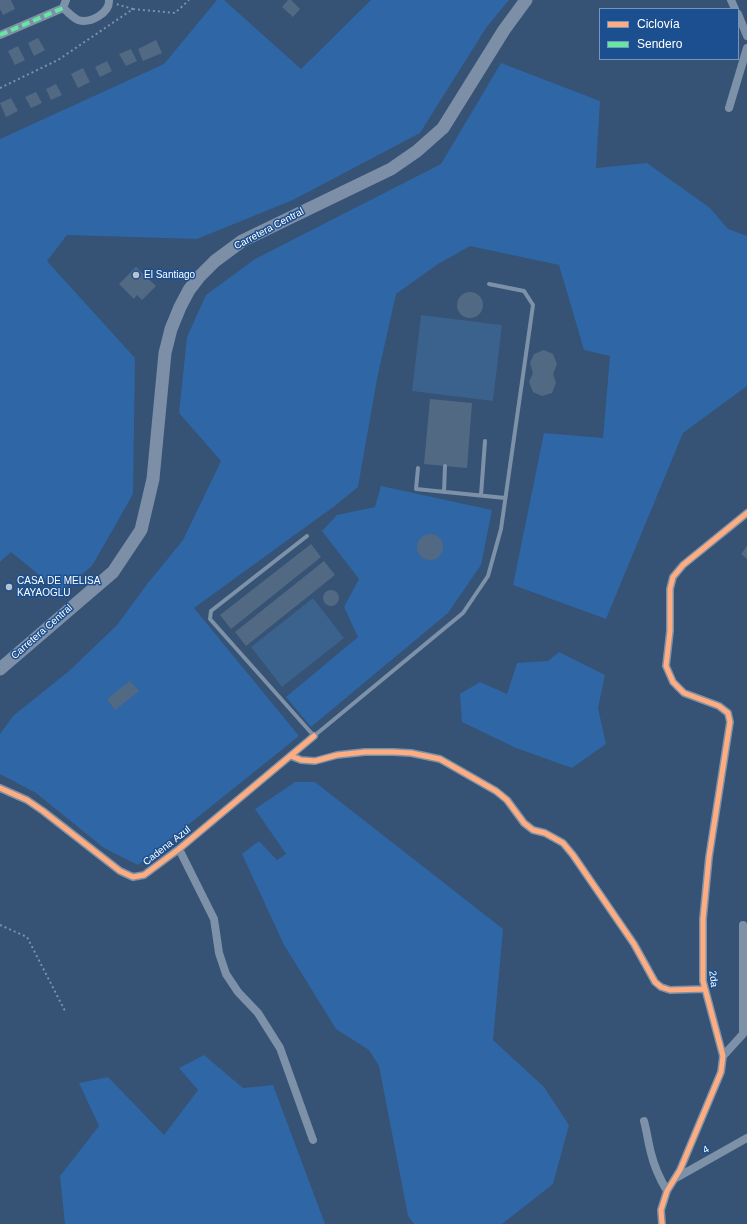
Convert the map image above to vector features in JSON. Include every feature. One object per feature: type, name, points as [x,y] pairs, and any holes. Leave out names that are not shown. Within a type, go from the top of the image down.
[{"type":"main road","name":"Carretera Central","points":[[0,669],[113,572],[141,530],[153,479],[165,353],[171,329],[180,307],[189,290],[199,276],[215,261],[242,241],[391,169],[417,151],[443,128],[504,30],[526,0]]},
{"type":"street","points":[[0,35],[64,4],[74,17],[79,20],[85,21],[93,19],[105,10],[109,1]]},
{"type":"street","points":[[739,16],[747,36]]},
{"type":"street","points":[[729,108],[747,48]]},
{"type":"street","name":"2da","points":[[662,1224],[661,1210],[667,1192],[680,1170],[721,1072],[723,1056],[703,981],[703,919],[709,857],[730,722],[728,713],[718,706],[684,692],[673,682],[666,666],[670,631],[670,589],[673,577],[683,565],[747,513]]},
{"type":"street","name":"Cadena Azul","points":[[0,788],[33,804],[120,871],[133,877],[144,875],[179,849],[314,736]]},
{"type":"street","points":[[291,756],[301,760],[315,760],[337,755],[365,752],[412,753],[440,759],[496,791],[507,800],[524,823],[533,830],[545,833],[563,843],[573,854],[634,944],[655,982],[661,987],[670,990],[705,989]]},
{"type":"street","name":"Cadena Azul","points":[[179,849],[214,919],[219,953],[226,974],[238,992],[258,1013],[280,1048],[313,1140]]},
{"type":"street","points":[[723,1056],[743,1034],[743,925]]},
{"type":"street","points":[[644,1121],[651,1152],[659,1177],[667,1192]]},
{"type":"street","name":"4","points":[[675,1178],[747,1138]]},
{"type":"lane","points":[[307,536],[211,611],[210,619],[314,736],[463,613],[488,576],[501,529],[533,306],[524,291],[489,284]]},
{"type":"lane","points":[[481,495],[485,440]]},
{"type":"lane","points":[[444,492],[445,466]]},
{"type":"lane","points":[[418,468],[416,489],[505,498]]},
{"type":"path","points":[[109,1],[133,9],[175,13],[189,0]]},
{"type":"path","points":[[0,88],[58,60],[133,9]]},
{"type":"path","points":[[0,925],[27,937],[65,1011]]},
{"type":"shaded area","points":[[217,0],[224,0],[301,69],[371,0],[509,0],[486,28],[420,133],[293,200],[197,239],[67,235],[47,261],[135,358],[133,494],[92,566],[60,592],[11,552],[0,562],[0,139],[164,64]]},
{"type":"shaded area","points":[[501,63],[600,101],[596,168],[647,163],[710,208],[728,229],[747,236],[747,386],[683,433],[606,619],[513,585],[544,433],[603,438],[610,356],[584,350],[559,265],[470,246],[438,264],[396,294],[377,379],[358,487],[336,505],[194,608],[299,736],[138,865],[104,848],[36,793],[0,774],[0,734],[13,716],[69,671],[117,625],[148,583],[183,540],[221,461],[179,413],[187,337],[206,295],[255,259],[441,164]]},
{"type":"shaded area","points":[[421,315],[502,325],[493,401],[412,391]]},
{"type":"shaded area","points":[[381,486],[492,510],[481,565],[448,613],[311,727],[286,697],[358,637],[344,607],[359,579],[322,531],[337,515],[375,507]]},
{"type":"shaded area","points":[[313,598],[344,638],[282,687],[251,647]]},
{"type":"shaded area","points":[[559,652],[605,675],[598,708],[606,744],[572,768],[516,748],[462,722],[460,694],[480,682],[507,694],[517,663],[548,661]]},
{"type":"shaded area","points":[[295,782],[315,782],[503,929],[493,1040],[544,1087],[569,1125],[553,1184],[502,1224],[414,1224],[408,1216],[379,1066],[369,1050],[336,1029],[284,945],[242,854],[259,841],[277,860],[286,854],[255,809]]},
{"type":"shaded area","points":[[204,1055],[243,1088],[273,1085],[325,1224],[65,1224],[60,1176],[99,1126],[79,1083],[108,1077],[164,1135],[198,1090],[179,1068]]},
{"type":"building","points":[[0,0],[11,0],[15,9],[3,15],[0,9]]},
{"type":"building","points":[[288,0],[291,0],[300,9],[293,17],[282,7]]},
{"type":"building","points":[[38,38],[45,50],[34,56],[28,43]]},
{"type":"building","points":[[156,40],[162,53],[143,61],[138,49]]},
{"type":"building","points":[[18,46],[25,60],[15,65],[8,51]]},
{"type":"building","points":[[131,49],[137,61],[126,66],[119,54]]},
{"type":"building","points":[[107,61],[112,71],[100,77],[95,67]]},
{"type":"building","points":[[83,68],[90,82],[78,88],[71,74]]},
{"type":"building","points":[[56,84],[62,95],[51,100],[46,89]]},
{"type":"building","points":[[36,92],[42,103],[31,108],[25,97]]},
{"type":"building","points":[[11,98],[18,111],[6,117],[0,103]]},
{"type":"building","name":"El Santiago","points":[[136,267],[156,286],[142,300],[137,295],[134,299],[119,284]]},
{"type":"building","points":[[470,292],[479,296],[483,305],[479,314],[470,318],[461,314],[457,305],[461,296]]},
{"type":"building","points":[[544,350],[553,354],[557,364],[553,374],[556,383],[552,393],[542,396],[533,392],[529,382],[533,373],[530,363],[534,354]]},
{"type":"building","points":[[430,399],[472,403],[467,468],[424,464]]},
{"type":"building","points":[[430,534],[439,538],[443,547],[439,556],[430,560],[421,556],[417,547],[421,538]]},
{"type":"building","points":[[311,544],[321,557],[231,629],[220,615]]},
{"type":"building","points":[[747,546],[747,559],[741,554]]},
{"type":"building","points":[[324,561],[335,575],[246,646],[235,632]]},
{"type":"building","points":[[331,590],[337,592],[339,598],[337,604],[331,606],[325,604],[323,598],[325,592]]},
{"type":"building","points":[[130,681],[139,691],[115,710],[107,699]]},
{"type":"marked path","points":[[0,35],[63,8]]},
{"type":"cycle path","points":[[662,1224],[661,1210],[667,1191],[680,1170],[721,1072],[723,1056],[703,981],[703,919],[709,857],[730,722],[728,713],[719,706],[684,693],[673,682],[666,666],[670,631],[670,589],[673,577],[683,565],[747,513]]},
{"type":"cycle path","points":[[0,788],[27,800],[120,871],[133,877],[144,875],[179,849],[314,736]]},
{"type":"cycle path","points":[[291,756],[301,760],[315,761],[337,755],[365,752],[393,752],[411,753],[440,759],[496,791],[507,800],[524,823],[533,830],[545,833],[563,843],[573,855],[634,944],[655,982],[661,987],[670,990],[705,989]]},
{"type":"place","name":"El Santiago","points":[[136,275]]},
{"type":"place","name":"CASA DE MELISA KAYAOGLU","points":[[9,587]]}]
